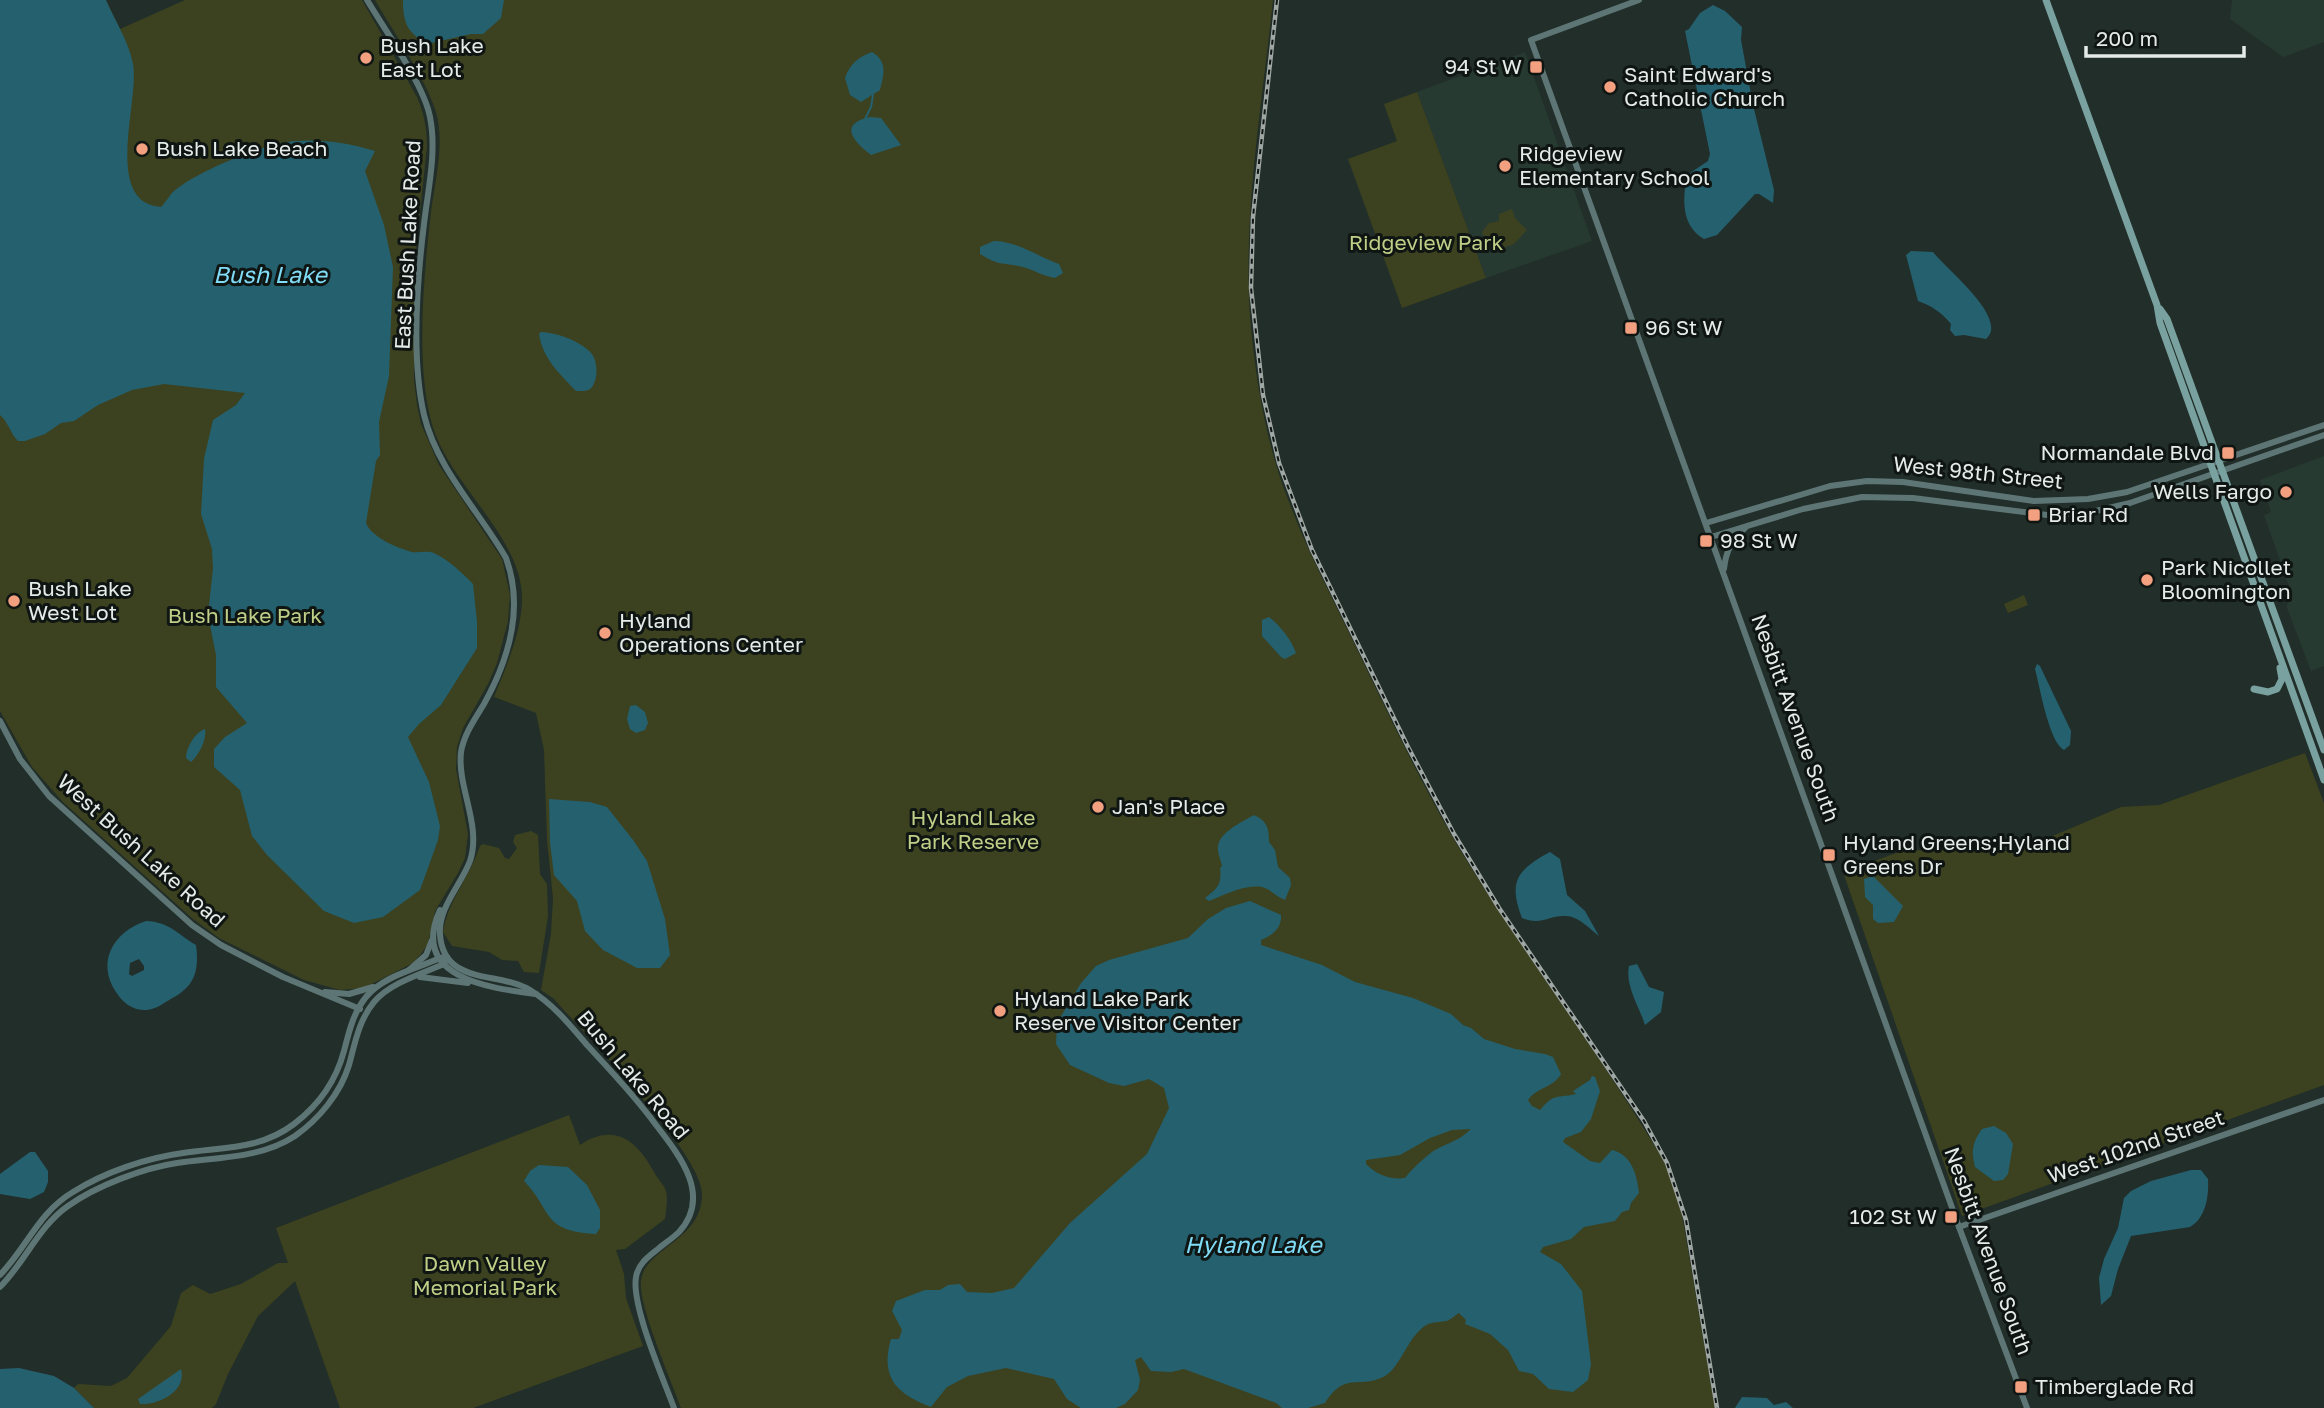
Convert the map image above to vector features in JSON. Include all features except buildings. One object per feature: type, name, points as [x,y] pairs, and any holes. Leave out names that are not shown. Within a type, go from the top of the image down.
[{"type":"main road","points":[[2046,0],[2157,305],[2160,323],[2212,474],[2324,780]]},
{"type":"main road","points":[[2157,305],[2167,319],[2324,750]]},
{"type":"main road","points":[[2254,689],[2268,692],[2277,689],[2281,684],[2278,654]]},
{"type":"street","name":"East Bush Lake Road","points":[[367,0],[419,89],[430,116],[432,155],[418,295],[419,372],[429,433],[442,459],[506,558],[514,585],[515,614],[507,649],[497,678],[466,734],[461,752],[473,838],[470,861],[441,908],[426,955],[407,971]]},
{"type":"street","name":"Nesbitt Avenue South","points":[[1639,0],[1531,40],[1959,1227],[2027,1408]]},
{"type":"street","name":"West 98th Street","points":[[1706,523],[1819,489],[1867,481],[1903,482],[2048,502],[2088,499],[2127,492],[2324,425]]},
{"type":"street","name":"West 98th Street","points":[[1711,537],[1803,509],[1862,496],[1913,498],[2047,515],[2087,513],[2130,503],[2324,435]]},
{"type":"street","points":[[1723,571],[1731,541],[1746,527]]},
{"type":"street","name":"West Bush Lake Road","points":[[0,721],[20,759],[49,796],[192,925],[233,951],[283,977],[361,1010]]},
{"type":"street","name":"East Bush Lake Road","points":[[444,959],[440,925],[455,888]]},
{"type":"street","points":[[433,935],[434,943],[453,974],[478,984]]},
{"type":"street","points":[[320,992],[349,994],[444,959]]},
{"type":"street","points":[[0,1287],[51,1221],[66,1207],[88,1194],[173,1164],[252,1153],[275,1146],[300,1131],[318,1116],[336,1092],[349,1064],[359,1030],[375,1001],[385,992],[444,959]]},
{"type":"street","name":"Bush Lake Road","points":[[444,959],[472,975],[519,985],[537,994],[560,1014],[641,1105],[681,1161],[693,1185],[694,1196],[688,1219],[677,1235],[646,1259],[636,1274],[635,1286],[637,1305],[674,1408]]},
{"type":"street","points":[[408,980],[433,977],[537,994]]},
{"type":"street","points":[[0,1275],[48,1211],[84,1185],[160,1157],[252,1144],[292,1126],[313,1107],[332,1082],[344,1053],[350,1027],[365,998],[382,984]]},
{"type":"street","name":"West 102nd Street","points":[[1959,1227],[2324,1100]]},
{"type":"shaded area","points":[[2232,0],[2324,0],[2324,42],[2283,57],[2230,19]]},
{"type":"shaded area","name":"Ridgeview Elementary School","points":[[1525,52],[1592,241],[1486,278],[1417,92]]},
{"type":"shaded area","points":[[2324,456],[2324,666],[2311,671],[2287,608],[2289,586],[2264,515],[2271,512],[2260,480]]},
{"type":"green space","name":"Bush Lake Park","points":[[0,0],[106,0],[120,29],[185,0],[362,0],[417,97],[426,127],[427,146],[416,250],[414,300],[414,380],[417,405],[421,424],[439,465],[502,559],[510,595],[508,621],[497,663],[463,728],[457,747],[456,769],[468,834],[465,858],[435,911],[428,944],[421,954],[413,963],[364,988],[340,990],[304,980],[219,938],[193,919],[63,802],[32,767],[0,711]]},
{"type":"green space","name":"Hyland Lake Park Reserve","points":[[375,0],[1273,0],[1251,198],[1249,277],[1250,316],[1258,387],[1281,480],[1320,572],[1397,731],[1459,849],[1662,1158],[1674,1185],[1682,1215],[1715,1408],[681,1408],[650,1325],[641,1292],[641,1281],[652,1260],[693,1222],[700,1209],[702,1193],[697,1175],[663,1123],[554,999],[541,990],[551,934],[553,898],[547,840],[544,750],[536,713],[494,697],[519,626],[522,601],[519,578],[499,533],[454,469],[432,424],[424,374],[422,319],[428,236],[438,162],[439,124],[424,84]]},
{"type":"green space","name":"Ridgeview Park","points":[[1417,92],[1486,278],[1402,308],[1348,159],[1397,141],[1384,104]]},
{"type":"green space","points":[[1512,209],[1515,218],[1527,230],[1514,244],[1494,251],[1482,232],[1489,223],[1499,221],[1499,214]]},
{"type":"green space","points":[[2024,595],[2028,605],[2008,613],[2004,604]]},
{"type":"green space","points":[[2305,753],[2324,803],[2324,1085],[1962,1216],[1843,872],[1905,850],[2017,851],[2121,807],[2159,805]]},
{"type":"green space","points":[[531,831],[538,835],[540,874],[547,884],[548,916],[539,973],[524,972],[518,961],[502,960],[489,952],[452,946],[443,932],[449,910],[480,846],[483,844],[499,848],[505,858],[509,859],[517,848],[513,842],[515,835]]},
{"type":"green space","name":"Dawn Valley Memorial Park","points":[[569,1115],[580,1145],[604,1135],[624,1138],[640,1151],[666,1191],[665,1219],[625,1249],[616,1250],[624,1274],[626,1298],[643,1346],[473,1408],[340,1408],[295,1281],[258,1316],[212,1408],[94,1408],[74,1388],[78,1384],[111,1386],[127,1378],[171,1326],[181,1293],[193,1285],[210,1294],[241,1284],[278,1263],[288,1263],[276,1228]]},
{"type":"water","name":"Bush Lake","points":[[0,0],[106,0],[133,64],[128,169],[133,188],[143,201],[161,207],[171,194],[195,177],[230,160],[282,143],[326,141],[375,151],[365,171],[384,225],[393,267],[389,376],[379,422],[380,455],[376,461],[366,523],[386,542],[412,552],[434,553],[460,571],[473,584],[477,622],[477,648],[441,705],[408,737],[429,782],[440,826],[438,840],[420,890],[383,917],[354,923],[324,911],[267,855],[252,836],[240,790],[214,767],[214,749],[225,737],[247,723],[216,687],[216,655],[208,615],[213,568],[212,549],[201,514],[204,459],[213,420],[236,405],[245,393],[164,384],[132,390],[98,405],[74,421],[61,423],[45,434],[25,441],[18,441],[0,415]]},
{"type":"water","points":[[403,0],[504,0],[501,18],[483,34],[471,34],[427,44],[408,26]]},
{"type":"water","points":[[1713,5],[1725,11],[1742,27],[1741,40],[1753,105],[1774,190],[1773,203],[1755,194],[1717,235],[1704,239],[1691,226],[1685,210],[1687,175],[1708,161],[1710,154],[1685,31],[1700,13]]},
{"type":"water","points":[[872,52],[883,64],[883,79],[880,90],[861,102],[850,95],[845,78],[855,62]]},
{"type":"water","points":[[881,118],[901,145],[871,155],[864,150],[854,139],[852,128],[860,120]]},
{"type":"water","points":[[994,241],[1018,246],[1059,264],[1063,273],[1055,278],[1023,267],[998,263],[980,254],[980,247]]},
{"type":"water","points":[[1911,251],[1933,252],[1973,294],[1990,319],[1991,330],[1986,339],[1955,336],[1950,330],[1951,324],[1944,316],[1918,301],[1906,255]]},
{"type":"water","points":[[541,332],[572,340],[591,353],[596,362],[596,373],[590,389],[576,391],[558,372],[544,351],[539,334]]},
{"type":"water","points":[[1269,617],[1285,633],[1296,653],[1285,659],[1281,657],[1262,636],[1262,620]]},
{"type":"water","points":[[2037,664],[2071,731],[2070,745],[2064,750],[2054,737],[2042,701],[2035,669]]},
{"type":"water","points":[[636,705],[645,712],[648,723],[645,730],[636,733],[630,729],[627,719],[630,706]]},
{"type":"water","points":[[205,729],[202,747],[191,762],[186,758],[189,745],[198,733]]},
{"type":"water","points":[[549,799],[590,802],[607,807],[647,861],[665,919],[670,955],[660,968],[637,968],[603,950],[585,931],[577,901],[554,875]]},
{"type":"water","points":[[1254,815],[1266,826],[1278,867],[1290,878],[1291,885],[1285,900],[1265,888],[1252,887],[1209,901],[1205,898],[1220,882],[1222,866],[1219,843],[1231,829]]},
{"type":"water","points":[[1550,852],[1560,859],[1567,895],[1585,911],[1599,936],[1575,918],[1560,916],[1535,921],[1522,918],[1516,895],[1518,878],[1530,865]]},
{"type":"water","points":[[1873,876],[1903,906],[1894,922],[1878,923],[1873,919],[1873,905],[1865,897],[1864,879]]},
{"type":"water","name":"Hyland Lake","points":[[1250,901],[1281,915],[1278,928],[1261,940],[1261,945],[1322,965],[1355,982],[1413,998],[1451,1014],[1484,1039],[1553,1057],[1561,1074],[1528,1100],[1540,1110],[1553,1098],[1576,1094],[1573,1091],[1592,1076],[1595,1077],[1600,1091],[1591,1119],[1581,1132],[1565,1138],[1563,1142],[1590,1161],[1600,1163],[1612,1150],[1624,1156],[1637,1179],[1639,1193],[1629,1210],[1622,1212],[1615,1221],[1584,1227],[1571,1239],[1543,1247],[1540,1252],[1561,1264],[1582,1291],[1591,1364],[1588,1380],[1573,1392],[1549,1389],[1533,1374],[1519,1371],[1508,1350],[1490,1334],[1465,1324],[1466,1320],[1459,1313],[1448,1320],[1424,1326],[1411,1340],[1395,1367],[1385,1376],[1376,1380],[1346,1384],[1325,1403],[1308,1408],[1282,1408],[1276,1403],[1184,1369],[1171,1372],[1151,1371],[1141,1357],[1135,1360],[1140,1380],[1138,1390],[1125,1404],[1116,1408],[1081,1408],[1067,1399],[1054,1379],[1006,1368],[968,1376],[947,1387],[931,1407],[908,1396],[894,1382],[888,1364],[888,1352],[891,1339],[899,1339],[902,1330],[892,1311],[896,1301],[925,1290],[940,1290],[948,1285],[960,1284],[967,1292],[992,1293],[1014,1288],[1070,1223],[1147,1154],[1169,1108],[1164,1088],[1149,1079],[1124,1086],[1109,1083],[1070,1065],[1056,1044],[1057,1023],[1081,983],[1096,966],[1188,938],[1208,919],[1226,908]],"holes":[[[1471,1129],[1432,1152],[1405,1178],[1384,1176],[1366,1164],[1366,1160],[1400,1155],[1430,1138],[1452,1130]]]},
{"type":"water","points":[[146,921],[161,924],[196,945],[197,961],[192,981],[183,991],[151,1009],[137,1009],[125,1003],[110,981],[108,959],[111,949],[117,940],[134,926]],"holes":[[[139,959],[144,970],[132,976],[129,974],[130,963]]]},
{"type":"water","points":[[1637,964],[1649,987],[1664,992],[1661,1012],[1645,1025],[1629,981],[1629,966]]},
{"type":"water","points":[[1994,1126],[2006,1133],[2013,1144],[2008,1174],[2003,1180],[1994,1181],[1975,1167],[1973,1152],[1974,1143],[1982,1129]]},
{"type":"water","points":[[30,1152],[35,1152],[48,1171],[44,1192],[30,1199],[0,1194],[0,1174]]},
{"type":"water","points":[[539,1165],[568,1167],[587,1185],[600,1210],[600,1228],[596,1234],[566,1229],[550,1218],[524,1181],[530,1171]]},
{"type":"water","points":[[2191,1170],[2201,1170],[2208,1179],[2207,1199],[2200,1218],[2190,1227],[2131,1236],[2111,1296],[2101,1305],[2099,1278],[2118,1228],[2124,1198],[2131,1191],[2151,1181]]},
{"type":"water","points":[[19,1368],[54,1376],[74,1388],[94,1408],[0,1408],[0,1369]]},
{"type":"water","points":[[181,1369],[182,1377],[176,1390],[163,1399],[140,1404],[138,1399]]},
{"type":"water","points":[[1742,1397],[1767,1398],[1774,1405],[1786,1402],[1793,1408],[1735,1408]]},
{"type":"waterway","points":[[865,119],[873,95]]},
{"type":"railway","points":[[1277,0],[1253,217],[1251,288],[1263,395],[1279,463],[1312,550],[1408,747],[1454,834],[1499,908],[1644,1121],[1667,1163],[1686,1220],[1717,1408]]},
{"type":"place","name":"Bush Lake East Lot","points":[[366,58]]},
{"type":"place","name":"94 St W","points":[[1536,67]]},
{"type":"place","name":"Saint Edward's Catholic Church","points":[[1610,87]]},
{"type":"place","name":"Bush Lake Beach","points":[[142,149]]},
{"type":"place","name":"Ridgeview Elementary School","points":[[1505,166]]},
{"type":"place","name":"96 St W","points":[[1631,328]]},
{"type":"place","name":"Normandale Blvd","points":[[2228,453]]},
{"type":"place","name":"Wells Fargo","points":[[2286,492]]},
{"type":"place","name":"Briar Rd","points":[[2034,515]]},
{"type":"place","name":"98 St W","points":[[1706,541]]},
{"type":"place","name":"Park Nicollet Bloomington","points":[[2147,580]]},
{"type":"place","name":"Bush Lake West Lot","points":[[14,601]]},
{"type":"place","name":"Hyland Operations Center","points":[[605,633]]},
{"type":"place","name":"Jan's Place","points":[[1098,807]]},
{"type":"place","name":"Hyland Greens;Hyland Greens Dr","points":[[1829,855]]},
{"type":"place","name":"Hyland Lake Park Reserve Visitor Center","points":[[1000,1011]]},
{"type":"place","name":"102 St W","points":[[1951,1217]]},
{"type":"place","name":"Timberglade Rd","points":[[2021,1387]]}]
